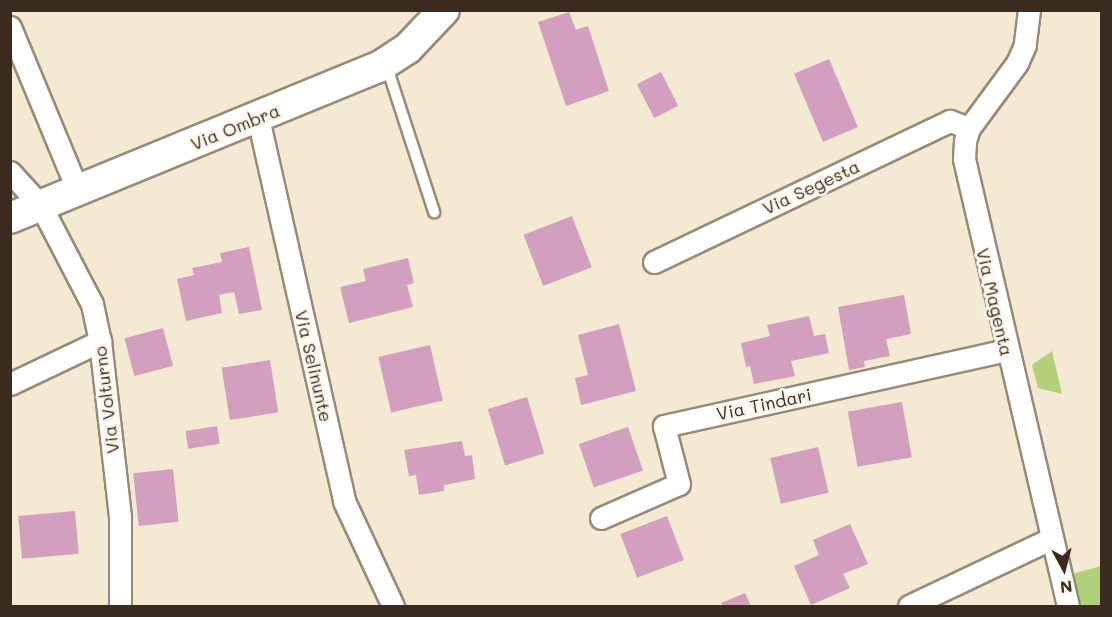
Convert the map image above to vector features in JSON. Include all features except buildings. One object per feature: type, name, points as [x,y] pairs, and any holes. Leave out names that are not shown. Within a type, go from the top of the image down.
[{"type":"main road","name":"Via Ombra","points":[[10,218],[258,118],[386,63],[408,48],[444,10]]},
{"type":"street","name":"Via Magenta","points":[[1029,10],[1024,45],[1017,63],[969,128],[964,141],[966,170],[1068,606]]},
{"type":"street","points":[[10,27],[78,191]]},
{"type":"street","name":"Via Selinunte","points":[[258,118],[344,501],[393,606]]},
{"type":"street","name":"Via Segesta","points":[[654,262],[950,121],[969,128]]},
{"type":"street","name":"Via Volturno","points":[[10,172],[40,206],[92,304],[100,341],[120,516],[120,606]]},
{"type":"street","points":[[10,384],[100,341]]},
{"type":"street","name":"Via Tindari","points":[[601,518],[679,484],[664,426],[1007,350]]},
{"type":"street","points":[[909,606],[1052,538]]},
{"type":"lane","points":[[386,63],[434,212]]},
{"type":"green space","points":[[1052,351],[1062,394],[1038,388],[1032,365]]},
{"type":"green space","points":[[1101,566],[1101,606],[1078,606],[1072,574]]}]
